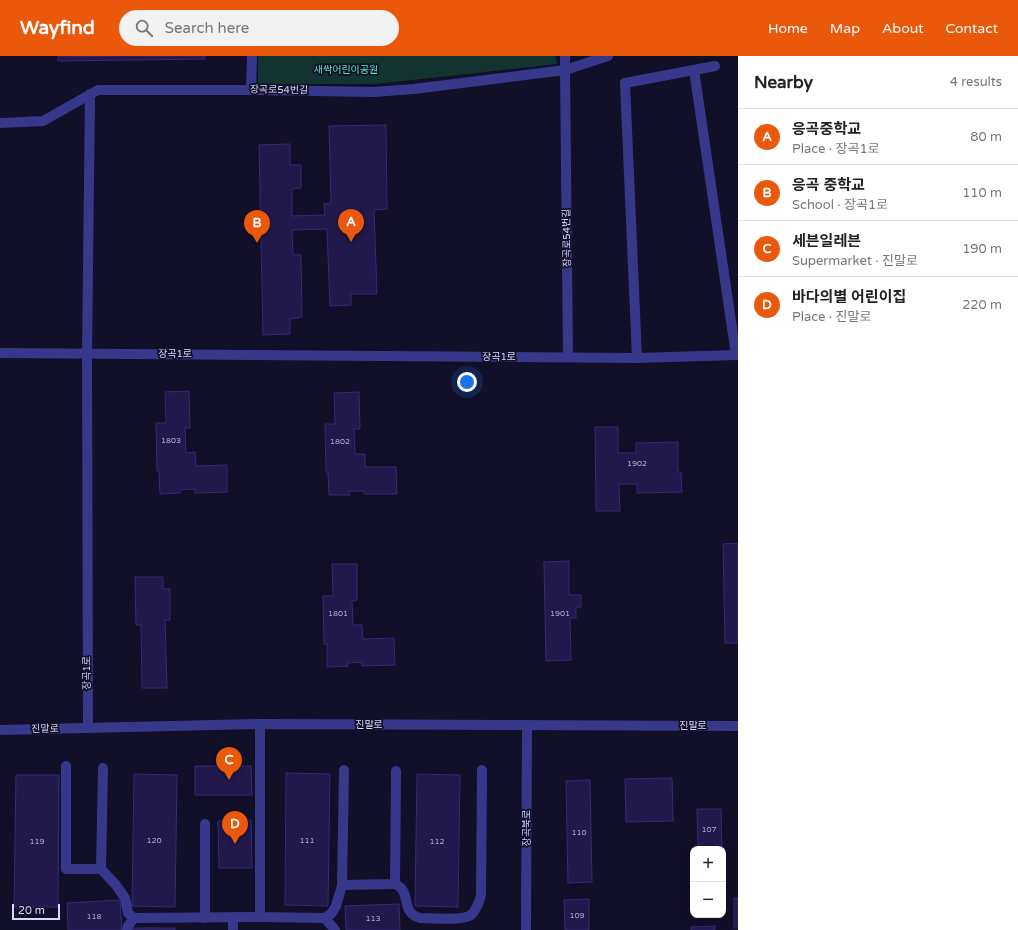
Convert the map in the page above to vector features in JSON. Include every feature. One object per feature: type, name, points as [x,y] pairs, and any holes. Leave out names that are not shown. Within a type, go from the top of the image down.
[{"type":"street","points":[[251,90],[252,56]]},
{"type":"street","name":"장곡로54번길","points":[[565,56],[568,357]]},
{"type":"street","name":"장곡로54번길","points":[[0,122],[43,121],[98,90],[374,92],[414,89],[565,70],[608,56]]},
{"type":"street","points":[[637,358],[625,82],[716,66]]},
{"type":"street","name":"장곡1로","points":[[88,728],[86,354],[637,358],[736,355],[694,70]]},
{"type":"street","points":[[0,353],[86,354],[90,94]]},
{"type":"street","points":[[260,724],[260,917]]},
{"type":"street","name":"진말로","points":[[0,730],[260,724],[738,726]]},
{"type":"street","name":"장곡북로","points":[[526,930],[527,725]]},
{"type":"street","points":[[66,766],[66,869],[101,869]]},
{"type":"street","points":[[103,768],[101,869],[125,898],[128,913],[134,918],[326,918],[331,914],[336,906],[342,885],[344,770]]},
{"type":"street","points":[[342,885],[395,884],[400,886],[405,895],[408,910],[414,916],[420,918],[462,918],[470,916],[478,906],[482,895],[482,770]]},
{"type":"street","points":[[395,884],[396,771]]},
{"type":"street","points":[[204,824],[205,918]]},
{"type":"street","points":[[233,917],[233,930]]},
{"type":"street","points":[[127,930],[134,918]]},
{"type":"street","points":[[326,918],[335,930]]},
{"type":"green space","name":"새싹어린이공원","points":[[258,56],[556,56],[557,64],[376,84],[258,84]]},
{"type":"building","points":[[58,56],[205,56],[205,59],[58,61]]},
{"type":"building","points":[[386,125],[387,209],[374,210],[377,294],[351,294],[351,305],[330,306],[327,229],[292,230],[293,255],[301,255],[302,317],[290,319],[290,334],[263,335],[259,145],[290,144],[290,165],[301,165],[301,188],[292,189],[292,216],[325,215],[324,204],[331,203],[329,126]]},
{"type":"building","points":[[189,391],[190,428],[185,428],[186,453],[195,452],[196,466],[227,465],[227,492],[195,493],[195,489],[180,490],[180,493],[160,494],[159,471],[157,471],[156,423],[166,423],[165,392]]},
{"type":"building","points":[[359,392],[360,429],[354,429],[355,454],[365,454],[365,467],[396,467],[397,494],[364,494],[364,491],[349,491],[350,495],[329,495],[328,472],[326,472],[325,424],[335,424],[334,393]]},
{"type":"building","points":[[595,427],[618,427],[618,453],[636,453],[636,443],[678,442],[678,472],[681,472],[682,492],[637,493],[637,484],[619,484],[620,511],[596,511]]},
{"type":"building","points":[[738,543],[738,643],[725,643],[723,544]]},
{"type":"building","points":[[569,561],[569,595],[581,595],[581,607],[576,607],[576,618],[570,618],[571,660],[546,661],[544,562]]},
{"type":"building","points":[[332,564],[357,564],[357,600],[352,601],[353,625],[362,625],[363,639],[394,638],[395,665],[362,666],[362,662],[347,663],[348,666],[327,667],[327,644],[324,644],[323,596],[333,596]]},
{"type":"building","points":[[135,577],[163,577],[163,589],[170,589],[170,620],[165,620],[167,688],[142,688],[141,625],[136,625]]},
{"type":"building","points":[[195,766],[251,766],[252,795],[195,795]]},
{"type":"building","points":[[286,773],[330,774],[328,906],[285,905]]},
{"type":"building","points":[[134,774],[177,775],[175,907],[132,906]]},
{"type":"building","points":[[417,774],[460,775],[458,907],[415,906]]},
{"type":"building","points":[[16,775],[59,775],[58,907],[14,907]]},
{"type":"building","points":[[672,778],[673,821],[626,822],[625,779]]},
{"type":"building","points":[[590,780],[592,882],[568,883],[566,781]]},
{"type":"building","points":[[697,809],[721,809],[722,846],[698,846]]},
{"type":"building","points":[[251,820],[252,868],[219,868],[218,821]]},
{"type":"building","points":[[734,898],[738,898],[738,928],[734,928]]},
{"type":"building","points":[[589,899],[589,930],[565,930],[564,900]]},
{"type":"building","points":[[120,900],[122,930],[68,930],[67,903]]},
{"type":"building","points":[[399,904],[400,930],[346,930],[345,906]]},
{"type":"building","points":[[715,926],[715,930],[691,930],[691,927]]},
{"type":"building","points":[[132,928],[175,928],[175,930],[132,930]]},
{"type":"place","name":"응곡중학교","points":[[351,242]]},
{"type":"place","name":"응곡 중학교","points":[[257,243]]},
{"type":"place","name":"세븐일레븐","points":[[229,780]]},
{"type":"place","name":"바다의별 어린이집","points":[[235,844]]}]
